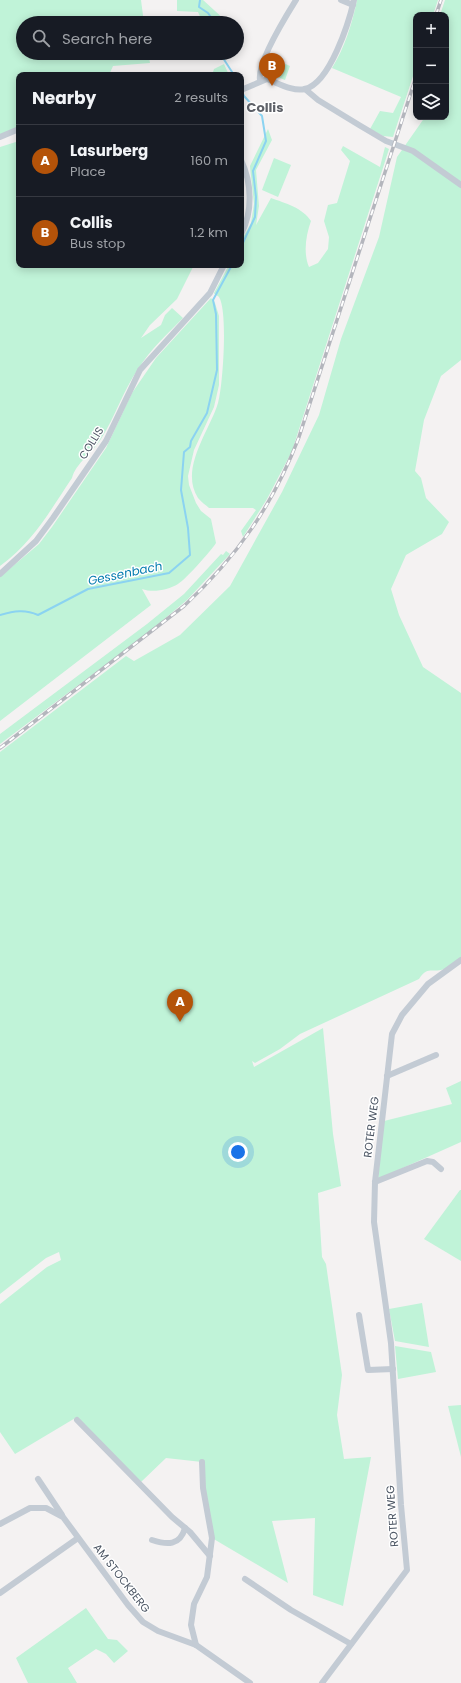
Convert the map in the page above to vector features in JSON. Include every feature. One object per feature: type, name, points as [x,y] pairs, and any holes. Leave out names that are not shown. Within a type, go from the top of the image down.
[{"type":"street","points":[[260,80],[260,71],[276,33],[296,0]]},
{"type":"street","points":[[305,89],[320,79],[334,58],[346,30],[353,2],[341,0]]},
{"type":"street","points":[[244,88],[260,80],[267,79],[285,86],[305,89],[318,100],[386,141],[412,151],[461,185]]},
{"type":"street","points":[[0,137],[16,130]]},
{"type":"street","points":[[244,173],[250,199],[248,222],[244,229]]},
{"type":"street","name":"COLLIS","points":[[0,574],[36,540],[53,518],[106,441],[140,370],[210,293],[222,268]]},
{"type":"street","name":"ROTER WEG","points":[[322,1683],[407,1570],[401,1504],[391,1343],[374,1222],[375,1182],[392,1034],[402,1015],[428,984],[461,960]]},
{"type":"street","points":[[387,1076],[436,1055]]},
{"type":"street","points":[[375,1182],[427,1161],[433,1162],[441,1169]]},
{"type":"street","points":[[359,1315],[368,1370],[393,1369]]},
{"type":"street","points":[[77,1420],[172,1518],[186,1528],[210,1556]]},
{"type":"street","points":[[196,1645],[191,1625],[194,1604],[207,1577],[212,1538],[203,1488],[202,1462]]},
{"type":"street","name":"AM STOCKBERG","points":[[38,1479],[78,1538],[128,1605],[143,1622],[158,1630],[196,1645],[250,1683]]},
{"type":"street","name":"AM STOCKBERG","points":[[0,1524],[30,1508],[46,1508],[63,1517]]},
{"type":"street","points":[[152,1540],[174,1544],[180,1539],[186,1528]]},
{"type":"street","points":[[0,1593],[78,1538]]},
{"type":"street","points":[[245,1579],[291,1610],[352,1644]]},
{"type":"green space","points":[[0,0],[141,0],[143,16],[16,16],[16,60],[149,60],[150,63],[113,66],[110,72],[16,72],[16,130],[0,137]]},
{"type":"green space","points":[[177,0],[203,0],[221,16],[200,16],[198,12],[177,11]]},
{"type":"green space","points":[[357,0],[438,0],[434,12],[413,12],[413,76],[393,137],[383,136],[370,129],[380,111],[393,113],[401,97],[332,68],[341,52],[353,18]]},
{"type":"green space","points":[[445,0],[461,0],[461,360],[441,376],[424,420],[415,471],[421,478],[426,498],[449,522],[442,534],[406,555],[391,589],[399,615],[423,667],[461,693],[461,958],[444,969],[427,971],[419,979],[300,1034],[280,1049],[255,1063],[252,1061],[254,1067],[323,1028],[333,1134],[341,1186],[318,1193],[322,1257],[326,1264],[342,1375],[337,1415],[344,1459],[371,1457],[343,1606],[313,1595],[315,1518],[272,1521],[288,1583],[212,1538],[202,1462],[166,1458],[141,1482],[77,1417],[15,1454],[0,1432],[0,1304],[47,1267],[61,1260],[59,1252],[46,1258],[0,1294],[0,752],[126,656],[134,661],[180,635],[230,586],[282,492],[319,415],[341,339],[379,237],[397,157],[423,120],[449,120],[449,12],[441,12]]},
{"type":"green space","points":[[271,58],[290,66],[285,80],[265,72]]},
{"type":"green space","points":[[224,64],[228,72],[213,72],[214,69]]},
{"type":"green space","points":[[268,129],[272,140],[256,170],[259,206],[256,225],[271,198],[293,206],[308,216],[311,221],[306,244],[306,256],[309,267],[318,263],[328,249],[329,237],[324,221],[328,205],[337,203],[350,161],[341,150],[343,146],[380,167],[385,147],[389,149],[292,451],[267,499],[243,537],[241,531],[256,510],[253,508],[209,508],[198,498],[193,487],[192,475],[198,450],[218,403],[222,381],[224,332],[222,305],[219,297],[214,293],[227,268],[244,268],[244,236],[251,223],[254,204],[250,166]]},
{"type":"green space","points":[[16,142],[16,268],[192,268],[177,299],[150,325],[141,338],[161,325],[165,315],[172,308],[183,318],[159,342],[143,362],[128,386],[101,439],[77,468],[72,478],[32,536],[0,566],[0,147]]},
{"type":"green space","points":[[274,158],[291,165],[278,197],[262,190]]},
{"type":"green space","points":[[211,298],[215,303],[219,316],[219,385],[214,407],[194,450],[188,476],[189,485],[196,503],[201,511],[211,519],[216,543],[198,565],[178,584],[170,588],[160,590],[151,591],[142,589],[151,605],[0,721],[0,577],[39,544],[52,527],[106,448],[132,393],[156,358]]},
{"type":"green space","points":[[226,551],[230,554],[187,600],[145,635],[0,744],[0,734],[147,624],[184,594],[221,554],[223,555]]},
{"type":"green space","points":[[461,1081],[461,1142],[378,1179],[384,1121],[452,1104],[446,1088]]},
{"type":"green space","points":[[461,1190],[461,1261],[424,1239]]},
{"type":"green space","points":[[422,1303],[429,1347],[395,1341],[389,1309]]},
{"type":"green space","points":[[395,1346],[431,1352],[436,1372],[398,1379]]},
{"type":"green space","points":[[461,1405],[461,1457],[448,1406]]},
{"type":"green space","points":[[86,1608],[108,1639],[117,1640],[128,1651],[114,1663],[106,1654],[96,1649],[68,1668],[77,1683],[28,1683],[16,1658]]},
{"type":"waterway","name":"Gessenbach","points":[[200,0],[199,7],[210,16]]},
{"type":"waterway","name":"Gessenbach","points":[[224,60],[232,72]]},
{"type":"waterway","name":"Gessenbach","points":[[244,96],[262,116],[266,141],[253,171],[256,197],[255,217],[244,241]]},
{"type":"waterway","name":"Gessenbach","points":[[0,615],[19,611],[38,615],[88,589],[169,573],[190,555],[188,528],[181,490],[184,452],[190,447],[191,441],[207,413],[217,370],[216,314],[213,300],[230,268]]},
{"type":"railway","points":[[437,12],[441,0]]},
{"type":"railway","points":[[0,748],[184,606],[221,568],[252,529],[278,485],[299,437],[414,84]]},
{"type":"place","name":"Collis","points":[[272,86]]},
{"type":"place","name":"Lasurberg","points":[[180,1022]]},
{"type":"district","name":"Collis","points":[[265,107]]}]
